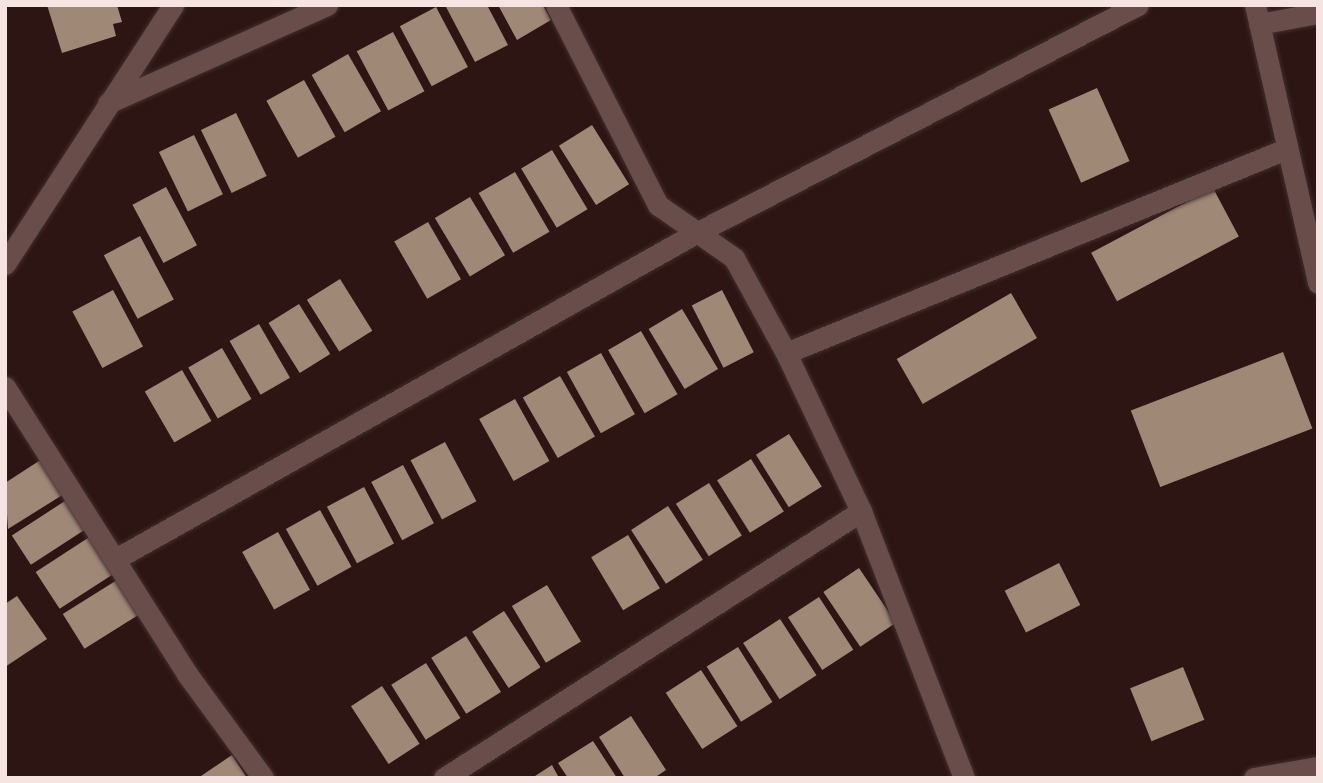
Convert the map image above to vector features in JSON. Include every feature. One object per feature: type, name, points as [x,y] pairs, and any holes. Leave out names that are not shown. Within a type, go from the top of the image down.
[{"type":"street","points":[[5,264],[173,5]]},
{"type":"street","points":[[107,104],[327,5]]},
{"type":"street","points":[[556,5],[658,205],[734,258],[786,353],[861,511],[964,778]]},
{"type":"street","points":[[118,557],[696,233],[1138,5]]},
{"type":"street","points":[[1318,13],[1257,15],[1318,283]]},
{"type":"street","points":[[786,353],[1286,149]]},
{"type":"street","points":[[5,387],[118,557],[187,674],[263,778]]},
{"type":"street","points":[[444,778],[861,511]]},
{"type":"street","points":[[1254,778],[1318,767]]},
{"type":"building","points":[[47,5],[117,5],[122,22],[113,24],[116,36],[62,53]]},
{"type":"building","points":[[445,5],[487,5],[508,45],[475,62]]},
{"type":"building","points":[[498,5],[543,5],[551,20],[517,40]]},
{"type":"building","points":[[436,7],[468,67],[432,86],[400,26]]},
{"type":"building","points":[[393,32],[424,91],[388,110],[357,51]]},
{"type":"building","points":[[348,54],[381,111],[345,132],[312,75]]},
{"type":"building","points":[[304,80],[336,137],[298,158],[266,101]]},
{"type":"building","points":[[1097,88],[1130,161],[1081,183],[1049,110]]},
{"type":"building","points":[[236,113],[267,176],[232,193],[201,130]]},
{"type":"building","points":[[592,125],[629,184],[596,205],[559,146]]},
{"type":"building","points":[[194,135],[223,194],[188,211],[159,152]]},
{"type":"building","points":[[552,150],[588,209],[557,228],[521,169]]},
{"type":"building","points":[[515,172],[550,232],[513,253],[479,193]]},
{"type":"building","points":[[166,187],[197,245],[163,263],[132,205]]},
{"type":"building","points":[[1213,188],[1239,237],[1117,301],[1091,253]]},
{"type":"building","points":[[470,197],[505,255],[470,276],[435,218]]},
{"type":"building","points":[[428,222],[461,279],[427,299],[394,242]]},
{"type":"building","points":[[140,236],[174,300],[138,319],[104,255]]},
{"type":"building","points":[[340,279],[372,331],[339,351],[307,300]]},
{"type":"building","points":[[113,290],[143,347],[102,368],[72,312]]},
{"type":"building","points":[[722,290],[754,352],[723,368],[692,305]]},
{"type":"building","points":[[1011,293],[1037,338],[923,404],[897,359]]},
{"type":"building","points":[[299,304],[330,354],[300,373],[268,323]]},
{"type":"building","points":[[682,309],[718,369],[685,389],[649,329]]},
{"type":"building","points":[[259,324],[290,378],[261,395],[230,341]]},
{"type":"building","points":[[641,331],[678,394],[645,413],[608,350]]},
{"type":"building","points":[[222,348],[252,399],[218,419],[188,368]]},
{"type":"building","points":[[1283,352],[1312,429],[1160,487],[1131,410]]},
{"type":"building","points":[[601,353],[635,414],[601,433],[567,372]]},
{"type":"building","points":[[182,370],[212,421],[174,443],[145,392]]},
{"type":"building","points":[[560,376],[595,437],[558,458],[523,398]]},
{"type":"building","points":[[515,399],[549,461],[514,481],[479,419]]},
{"type":"building","points":[[789,434],[822,487],[789,507],[756,455]]},
{"type":"building","points":[[445,442],[476,501],[442,519],[411,460]]},
{"type":"building","points":[[42,459],[64,494],[8,529],[5,483]]},
{"type":"building","points":[[751,459],[784,512],[750,533],[717,480]]},
{"type":"building","points":[[403,465],[434,523],[402,540],[371,482]]},
{"type":"building","points":[[709,483],[742,536],[709,556],[676,504]]},
{"type":"building","points":[[364,487],[394,544],[357,563],[327,507]]},
{"type":"building","points":[[68,499],[87,528],[31,565],[12,535]]},
{"type":"building","points":[[668,506],[703,560],[666,584],[631,530]]},
{"type":"building","points":[[320,510],[352,567],[317,586],[286,529]]},
{"type":"building","points":[[278,532],[310,590],[274,610],[242,552]]},
{"type":"building","points":[[628,535],[660,588],[623,610],[591,557]]},
{"type":"building","points":[[91,536],[115,573],[60,609],[36,572]]},
{"type":"building","points":[[1059,563],[1080,605],[1026,633],[1005,591]]},
{"type":"building","points":[[859,568],[896,623],[860,647],[823,592]]},
{"type":"building","points":[[117,580],[139,615],[84,649],[63,614]]},
{"type":"building","points":[[547,585],[581,642],[546,663],[512,606]]},
{"type":"building","points":[[17,596],[47,639],[5,667],[5,604]]},
{"type":"building","points":[[819,597],[853,650],[822,670],[788,617]]},
{"type":"building","points":[[504,611],[540,667],[509,688],[472,632]]},
{"type":"building","points":[[780,619],[816,675],[780,699],[743,643]]},
{"type":"building","points":[[466,636],[501,692],[466,714],[431,658]]},
{"type":"building","points":[[738,647],[772,702],[741,722],[707,667]]},
{"type":"building","points":[[426,663],[460,718],[426,740],[391,685]]},
{"type":"building","points":[[1183,667],[1204,720],[1152,741],[1130,688]]},
{"type":"building","points":[[701,670],[737,726],[702,749],[666,693]]},
{"type":"building","points":[[382,686],[420,744],[389,764],[351,706]]},
{"type":"building","points":[[631,716],[666,770],[654,778],[625,778],[599,737]]},
{"type":"building","points":[[593,741],[617,778],[568,778],[558,763]]},
{"type":"building","points":[[232,755],[247,778],[198,778]]},
{"type":"building","points":[[552,765],[559,778],[532,778]]}]
